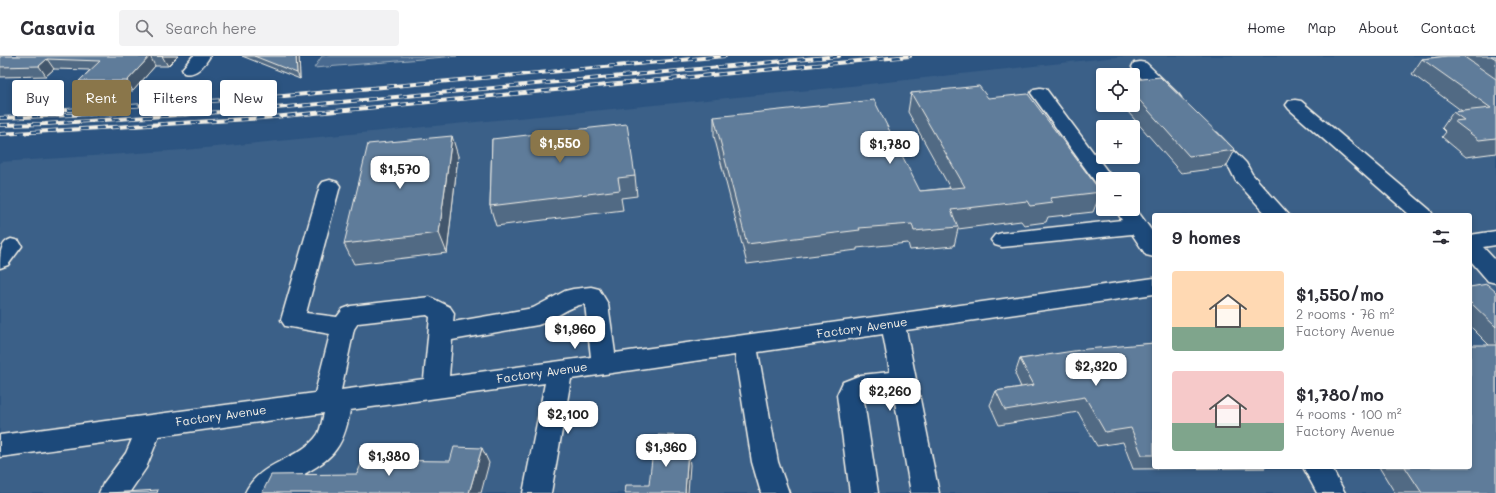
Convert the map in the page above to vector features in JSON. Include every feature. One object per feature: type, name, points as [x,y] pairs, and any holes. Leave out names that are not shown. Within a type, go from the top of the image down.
[{"type":"street","points":[[190,69],[202,56]]},
{"type":"street","points":[[1140,67],[1182,108]]},
{"type":"street","points":[[1040,93],[1098,172]]},
{"type":"street","points":[[1295,105],[1421,213]]},
{"type":"street","points":[[1198,124],[1239,167],[1243,177],[1277,213]]},
{"type":"street","points":[[330,186],[293,320],[343,327]]},
{"type":"street","points":[[1130,216],[1152,247]]},
{"type":"street","points":[[1002,240],[1137,226]]},
{"type":"street","points":[[1472,242],[1496,238]]},
{"type":"street","points":[[1472,248],[1496,275]]},
{"type":"street","name":"Factory Avenue","points":[[0,446],[560,371],[1152,286]]},
{"type":"street","points":[[440,333],[538,316],[573,297],[591,295],[597,304],[604,364]]},
{"type":"street","points":[[259,493],[286,469],[311,458],[324,446],[332,432],[333,402],[343,327],[350,315],[430,306],[442,313],[436,388]]},
{"type":"street","points":[[893,324],[925,493]]},
{"type":"street","points":[[745,345],[765,462],[775,493]]},
{"type":"street","points":[[537,493],[560,371]]},
{"type":"street","points":[[864,493],[850,395],[852,389],[861,385],[904,380]]},
{"type":"street","points":[[113,493],[137,460],[150,426]]},
{"type":"street","points":[[1318,469],[1331,493]]},
{"type":"shaded area","points":[[322,56],[457,56],[314,68]]},
{"type":"shaded area","points":[[1126,56],[1496,56],[1496,493],[0,493],[0,162],[184,150],[832,88]]},
{"type":"building","points":[[0,56],[150,56],[128,80],[80,80],[100,61],[47,59],[39,66],[0,67]]},
{"type":"building","points":[[254,56],[296,56],[297,73]]},
{"type":"building","points":[[1463,56],[1496,79],[1496,138],[1479,140],[1454,121],[1464,120],[1453,112],[1491,108],[1422,59]]},
{"type":"building","points":[[1160,77],[1235,150],[1189,156],[1140,101],[1140,79]]},
{"type":"building","points":[[979,86],[988,98],[1028,94],[1096,185],[1096,193],[1050,198],[1053,203],[1030,206],[1027,201],[951,210],[958,227],[914,231],[912,224],[859,228],[860,230],[747,244],[714,117],[874,100],[920,191],[965,187],[911,93]]},
{"type":"building","points":[[627,124],[635,176],[618,178],[620,190],[490,206],[492,139]]},
{"type":"building","points":[[452,136],[439,233],[344,244],[368,144]]},
{"type":"building","points":[[1487,284],[1496,292],[1496,327],[1472,304],[1472,287]]},
{"type":"building","points":[[1152,343],[1152,455],[1142,455],[1131,428],[1105,432],[1085,397],[1005,410],[996,391],[1034,385],[1020,359],[1087,349]]},
{"type":"building","points":[[1472,345],[1496,345],[1496,493],[1422,493],[1406,469],[1472,469]]},
{"type":"building","points":[[658,435],[686,436],[685,450],[688,449],[685,493],[625,493],[626,485],[649,485],[653,450],[657,450]]},
{"type":"building","points":[[454,447],[482,448],[469,493],[262,493],[271,475],[357,474],[363,460],[450,461]]},
{"type":"building","points":[[158,490],[157,493],[108,493]]},
{"type":"railway","points":[[64,110],[273,97],[725,56]]},
{"type":"railway","points":[[0,125],[45,124],[265,109],[839,56]]},
{"type":"railway","points":[[0,134],[263,118],[910,56]]},
{"type":"railway","points":[[0,118],[72,115]]}]
